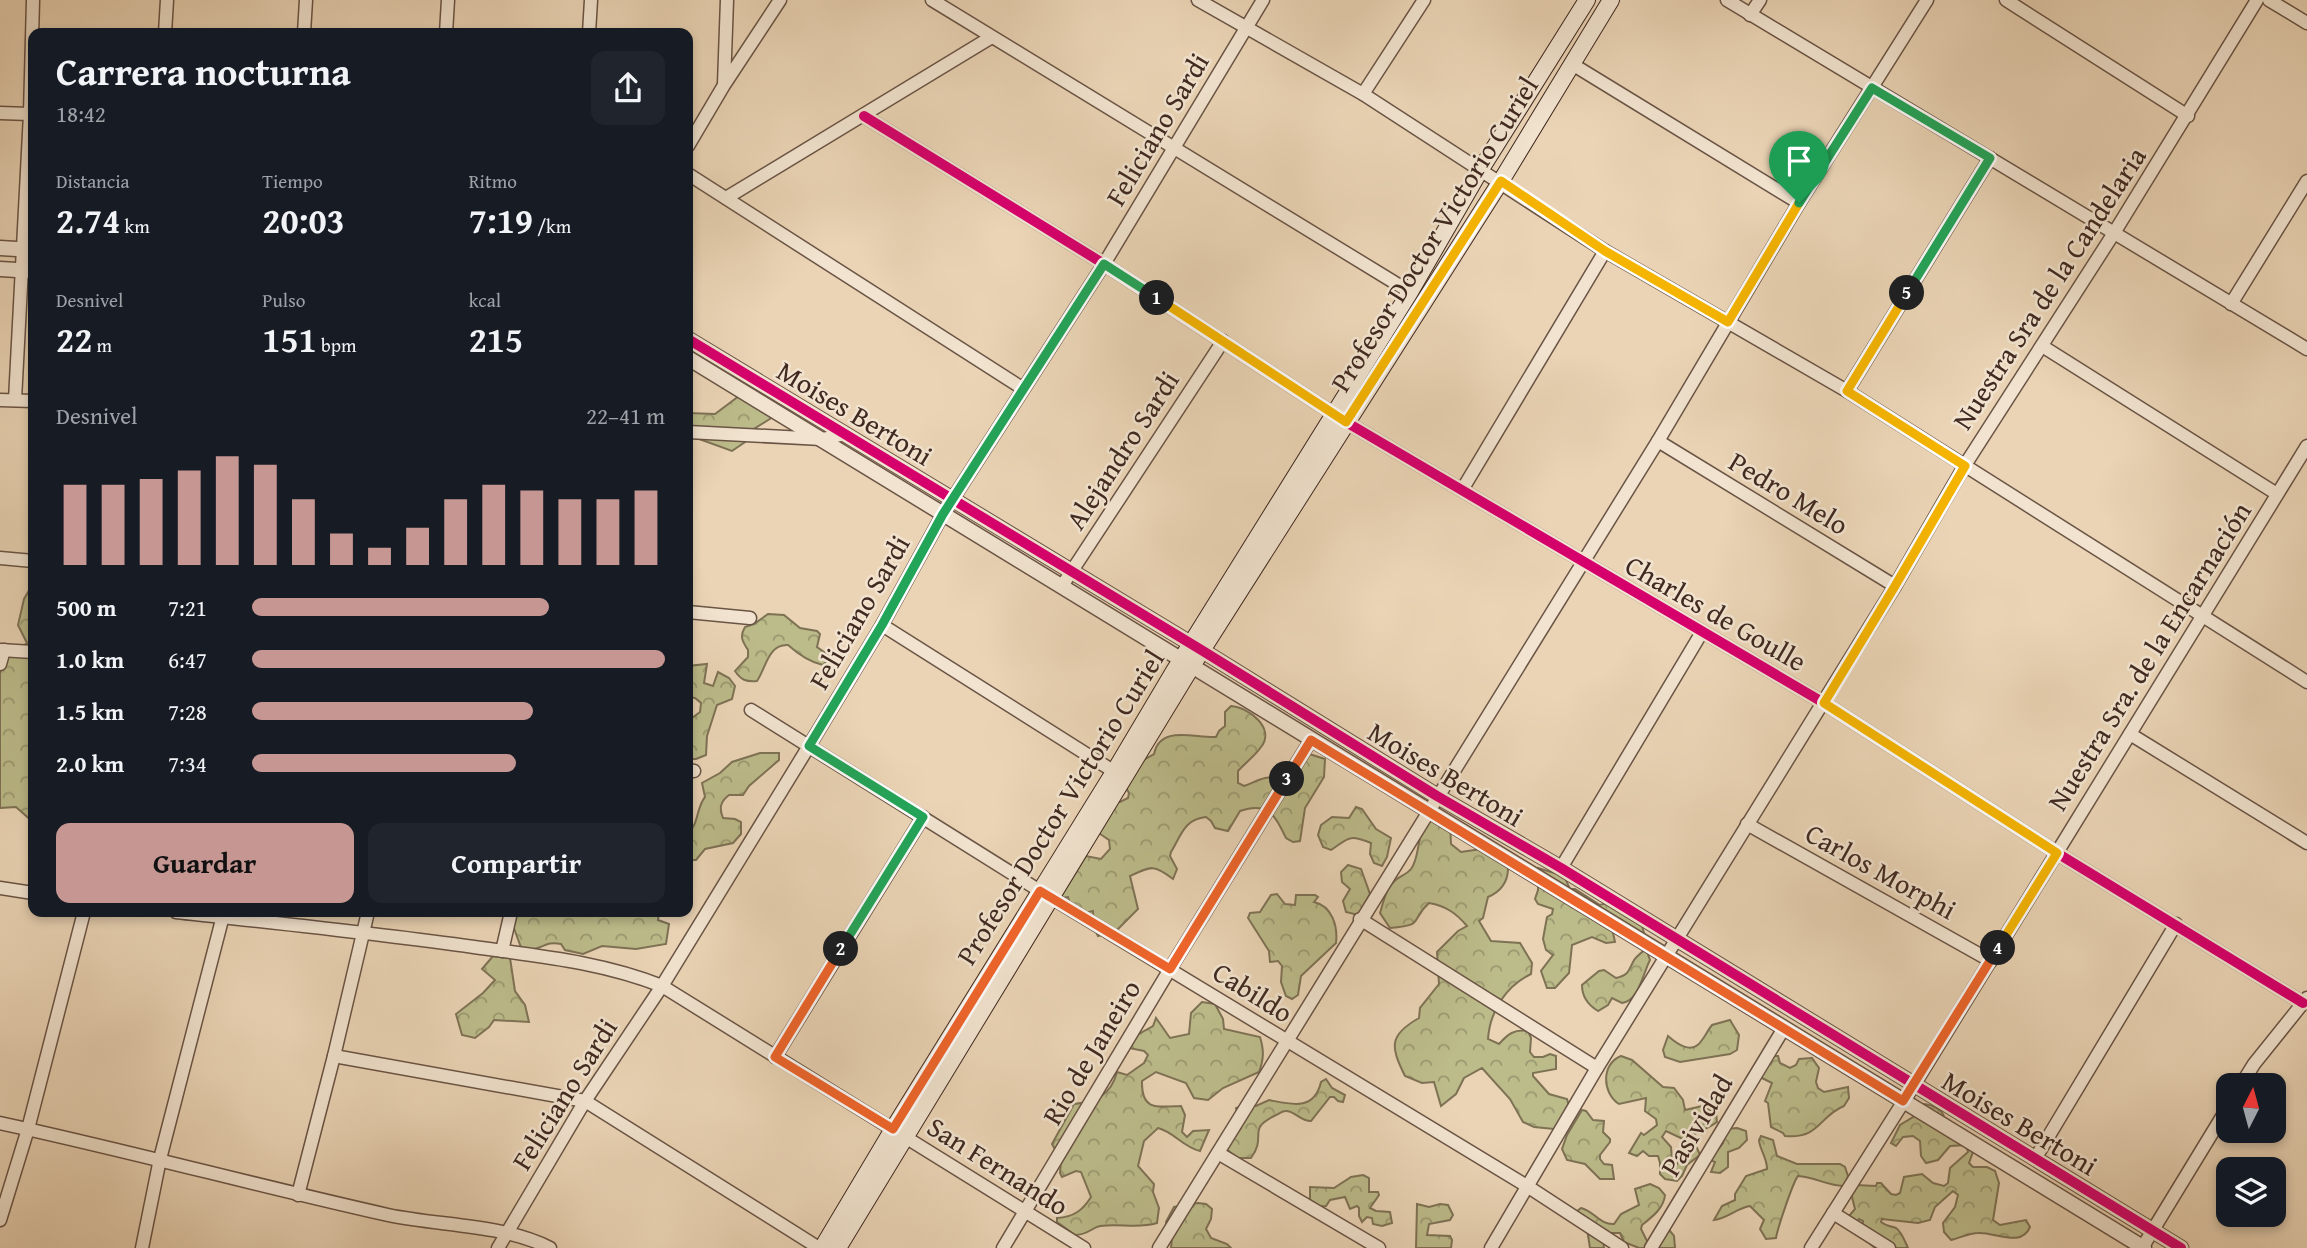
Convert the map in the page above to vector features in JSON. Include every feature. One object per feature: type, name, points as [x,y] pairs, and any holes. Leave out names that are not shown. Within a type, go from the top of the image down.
[{"type":"main road","name":"Profesor Doctor Victorio Curiel","points":[[820,1248],[900,1133],[1490,175],[1587,0]]},
{"type":"main road","name":"Profesor Doctor Victorio Curiel","points":[[1340,418],[1410,292],[1490,175],[1572,64],[1611,0]]},
{"type":"main road","name":"Profesor Doctor Victorio Curiel","points":[[838,1248],[900,1133]]},
{"type":"street","points":[[33,0],[33,28]]},
{"type":"street","points":[[166,28],[167,0]]},
{"type":"street","points":[[304,28],[306,0]]},
{"type":"street","points":[[446,28],[448,0]]},
{"type":"street","points":[[589,28],[591,0]]},
{"type":"street","points":[[724,85],[727,0]]},
{"type":"street","points":[[693,138],[780,0]]},
{"type":"street","points":[[932,0],[990,38],[1173,146],[1410,292]]},
{"type":"street","points":[[1198,0],[1363,94],[1605,251],[1847,391],[2307,682]]},
{"type":"street","name":"Feliciano Sardi","points":[[498,1248],[585,1101],[662,986],[809,746],[882,625],[943,514],[1104,264],[1263,0]]},
{"type":"street","points":[[1363,94],[1424,0]]},
{"type":"street","points":[[1727,0],[2307,349]]},
{"type":"street","points":[[1750,15],[1759,0]]},
{"type":"street","points":[[1159,1248],[1658,441],[1799,203],[1927,0]]},
{"type":"street","points":[[2006,0],[2188,116]]},
{"type":"street","name":"Nuestra Sra de la Candelaria","points":[[1490,1248],[1746,824],[1824,703],[1965,466],[2188,116],[2257,0]]},
{"type":"street","points":[[2269,0],[2307,23]]},
{"type":"street","points":[[726,198],[990,38]]},
{"type":"street","points":[[1572,64],[1799,203]]},
{"type":"street","points":[[0,113],[28,114]]},
{"type":"street","name":"Charles de Goulle","points":[[864,116],[1104,264],[1340,418],[1824,703],[2057,853],[2305,1000]]},
{"type":"street","points":[[1847,391],[1990,158]]},
{"type":"street","points":[[693,177],[1022,388]]},
{"type":"street","points":[[2231,304],[2307,181]]},
{"type":"street","points":[[0,248],[28,250],[15,400]]},
{"type":"street","points":[[1462,491],[1605,251]]},
{"type":"street","points":[[0,269],[27,270]]},
{"type":"street","name":"Moises Bertoni","points":[[693,341],[2181,1248]]},
{"type":"street","name":"Alejandro Sardi","points":[[1062,586],[1223,341]]},
{"type":"street","points":[[2042,346],[2277,494]]},
{"type":"street","name":"Moises Bertoni","points":[[693,361],[2143,1248]]},
{"type":"street","points":[[0,400],[28,401]]},
{"type":"street","points":[[693,432],[822,439],[846,434]]},
{"type":"street","name":"Pedro Melo","points":[[1658,441],[1895,586]]},
{"type":"street","name":"Nuestra Sra. de la Encarnación","points":[[1811,1248],[1991,961],[2307,446]]},
{"type":"street","points":[[0,558],[28,561]]},
{"type":"street","points":[[693,612],[750,618]]},
{"type":"street","points":[[882,625],[1120,775]]},
{"type":"street","points":[[1561,868],[1702,632]]},
{"type":"street","points":[[0,664],[2,650],[28,653]]},
{"type":"street","name":"Cabildo","points":[[751,710],[1286,1041],[1527,1186],[1622,1248]]},
{"type":"street","points":[[2130,734],[2307,843]]},
{"type":"street","name":"Rio de Janeiro","points":[[1003,1248],[1311,740]]},
{"type":"street","points":[[775,1057],[923,817]]},
{"type":"street","name":"Carlos Morphi","points":[[1746,824],[1991,961]]},
{"type":"street","points":[[0,888],[28,893]]},
{"type":"street","points":[[0,1220],[28,1129],[83,917]]},
{"type":"street","points":[[142,1248],[160,1159],[222,917]]},
{"type":"street","name":"San Fernando","points":[[246,917],[502,951],[632,974],[662,986],[1084,1248]]},
{"type":"street","points":[[298,1195],[367,917]]},
{"type":"street","points":[[502,951],[510,917]]},
{"type":"street","points":[[1360,919],[1597,1068]]},
{"type":"street","points":[[2035,1159],[2176,924]]},
{"type":"street","points":[[2248,1073],[2305,1000]]},
{"type":"street","name":"Pasividad","points":[[1651,1248],[1784,1028]]},
{"type":"street","points":[[334,1056],[585,1101],[820,1248]]},
{"type":"street","points":[[0,1123],[419,1222],[506,1233],[550,1248]]},
{"type":"street","points":[[2143,1248],[2216,1126]]},
{"type":"street","points":[[1218,1153],[1379,1248]]},
{"type":"street","points":[[1833,1213],[1889,1248]]},
{"type":"green space","points":[[760,386],[771,395],[773,417],[749,432],[745,442],[732,451],[693,437],[693,413],[715,414],[751,387]]},
{"type":"green space","points":[[28,592],[28,818],[16,807],[0,808],[0,674],[4,661],[27,643],[18,625]]},
{"type":"green space","points":[[768,614],[784,615],[800,628],[817,631],[820,634],[817,647],[831,657],[823,665],[804,657],[788,645],[781,646],[768,658],[757,681],[742,678],[735,671],[748,657],[748,650],[742,639],[743,631],[745,627]]},
{"type":"green space","points":[[707,664],[704,683],[713,686],[718,672],[729,678],[735,686],[732,699],[717,705],[707,736],[706,755],[696,759],[693,759],[693,717],[700,712],[701,703],[693,698],[693,665]]},
{"type":"green space","points":[[1231,706],[1252,714],[1263,726],[1265,733],[1261,747],[1238,771],[1238,783],[1244,786],[1273,777],[1294,785],[1301,759],[1306,753],[1325,759],[1324,777],[1305,808],[1300,841],[1293,842],[1286,838],[1274,817],[1264,809],[1250,808],[1240,811],[1228,831],[1215,828],[1206,817],[1199,818],[1184,829],[1171,852],[1170,856],[1177,869],[1173,879],[1152,868],[1130,876],[1138,909],[1116,931],[1098,936],[1094,928],[1093,911],[1085,913],[1070,904],[1068,897],[1060,898],[1086,856],[1101,859],[1110,849],[1109,840],[1087,825],[1115,801],[1128,798],[1126,788],[1138,763],[1154,754],[1163,739],[1179,735],[1216,737],[1225,726],[1225,712]]},
{"type":"green space","points":[[760,753],[779,753],[779,760],[749,786],[743,795],[729,795],[721,805],[723,818],[741,822],[741,834],[733,843],[705,849],[693,860],[693,827],[705,797],[702,783],[720,773],[732,762]]},
{"type":"green space","points":[[1356,807],[1362,809],[1376,829],[1391,838],[1382,866],[1374,863],[1370,854],[1371,843],[1363,840],[1349,839],[1331,850],[1323,847],[1318,835],[1321,825],[1332,817],[1349,818]]},
{"type":"green space","points":[[1433,819],[1450,823],[1451,844],[1461,852],[1488,848],[1508,868],[1505,882],[1497,892],[1488,897],[1483,918],[1479,921],[1491,941],[1520,943],[1532,963],[1531,974],[1514,985],[1501,1000],[1492,1019],[1488,1039],[1499,1044],[1512,1033],[1528,1031],[1531,1038],[1530,1052],[1534,1057],[1550,1054],[1556,1056],[1556,1069],[1533,1073],[1549,1094],[1567,1099],[1570,1109],[1554,1129],[1534,1127],[1523,1122],[1510,1099],[1482,1068],[1464,1078],[1456,1094],[1441,1106],[1434,1082],[1422,1083],[1405,1076],[1400,1066],[1395,1042],[1402,1030],[1419,1018],[1420,1008],[1439,984],[1437,952],[1458,931],[1467,926],[1450,911],[1429,903],[1413,924],[1390,928],[1380,913],[1390,886],[1411,869],[1423,829]]},
{"type":"green space","points":[[1348,865],[1361,869],[1370,894],[1362,908],[1364,911],[1358,915],[1346,912],[1343,901],[1350,889],[1342,882],[1341,872]]},
{"type":"green space","points":[[1538,868],[1564,876],[1570,889],[1575,889],[1600,905],[1610,902],[1642,926],[1644,933],[1642,936],[1615,930],[1615,942],[1606,943],[1592,937],[1572,945],[1569,973],[1555,988],[1547,988],[1541,971],[1553,955],[1546,950],[1543,939],[1547,917],[1552,914],[1553,909],[1538,904],[1535,899],[1538,890]]},
{"type":"green space","points":[[1277,894],[1285,904],[1295,905],[1296,895],[1315,895],[1318,897],[1314,902],[1329,912],[1336,930],[1336,943],[1301,976],[1298,995],[1292,999],[1286,996],[1281,982],[1282,966],[1278,961],[1270,962],[1269,951],[1248,918],[1250,913],[1260,912],[1271,895]]},
{"type":"green space","points":[[514,917],[658,917],[658,920],[669,924],[666,944],[636,949],[602,946],[583,954],[565,950],[561,944],[555,943],[522,950],[512,923]]},
{"type":"green space","points":[[1646,949],[1650,960],[1633,997],[1622,1003],[1612,998],[1608,1005],[1598,1011],[1591,1006],[1584,997],[1582,985],[1599,971],[1604,970],[1616,978],[1623,976],[1629,971],[1635,958]]},
{"type":"green space","points":[[493,956],[510,958],[515,991],[525,1005],[529,1022],[494,1020],[475,1038],[462,1035],[456,1014],[495,980],[482,969]]},
{"type":"green space","points":[[1202,1002],[1215,1004],[1223,1019],[1224,1029],[1260,1037],[1263,1054],[1259,1072],[1223,1088],[1208,1100],[1194,1098],[1186,1083],[1156,1072],[1142,1081],[1144,1098],[1152,1105],[1181,1106],[1185,1115],[1182,1132],[1187,1137],[1193,1131],[1209,1130],[1200,1151],[1158,1128],[1144,1141],[1138,1166],[1154,1184],[1153,1192],[1159,1208],[1157,1223],[1143,1226],[1100,1226],[1075,1235],[1057,1222],[1057,1218],[1077,1212],[1091,1197],[1081,1172],[1076,1171],[1062,1177],[1061,1160],[1052,1144],[1074,1104],[1102,1096],[1111,1086],[1117,1072],[1127,1075],[1144,1063],[1148,1055],[1144,1051],[1129,1048],[1128,1040],[1153,1026],[1156,1018],[1170,1038],[1189,1034],[1191,1013]]},
{"type":"green space","points":[[1730,1020],[1739,1035],[1737,1050],[1730,1054],[1680,1062],[1665,1057],[1663,1050],[1668,1036],[1684,1047],[1694,1047],[1712,1025]]},
{"type":"green space","points":[[1621,1056],[1632,1060],[1663,1087],[1674,1088],[1683,1100],[1685,1110],[1702,1106],[1716,1113],[1717,1122],[1685,1140],[1666,1131],[1662,1137],[1671,1147],[1672,1160],[1677,1164],[1687,1148],[1697,1148],[1700,1155],[1687,1165],[1677,1181],[1665,1179],[1660,1174],[1658,1156],[1649,1156],[1643,1151],[1637,1156],[1629,1153],[1641,1133],[1644,1135],[1657,1125],[1656,1119],[1645,1111],[1646,1098],[1619,1104],[1609,1093],[1607,1072],[1614,1060]]},
{"type":"green space","points":[[1772,1056],[1778,1056],[1780,1063],[1790,1068],[1796,1065],[1799,1059],[1812,1058],[1819,1068],[1816,1082],[1818,1088],[1824,1092],[1848,1087],[1849,1098],[1844,1106],[1812,1130],[1797,1136],[1785,1136],[1771,1127],[1768,1103],[1765,1101],[1772,1083],[1760,1077]]},
{"type":"green space","points":[[1326,1079],[1332,1088],[1345,1095],[1343,1102],[1330,1097],[1311,1121],[1286,1111],[1267,1120],[1259,1129],[1258,1144],[1251,1158],[1238,1158],[1226,1149],[1241,1128],[1236,1108],[1244,1105],[1256,1106],[1269,1100],[1293,1104],[1307,1102],[1318,1092],[1321,1082]]},
{"type":"green space","points":[[1920,1104],[1931,1105],[1939,1110],[1944,1117],[1944,1127],[1974,1149],[1969,1163],[1973,1167],[1987,1167],[1995,1171],[1999,1183],[1993,1220],[2000,1225],[2026,1220],[2030,1227],[2021,1237],[2007,1238],[1975,1233],[1951,1240],[1944,1232],[1943,1223],[1955,1207],[1958,1195],[1953,1191],[1935,1207],[1930,1220],[1918,1223],[1882,1219],[1881,1222],[1898,1230],[1908,1248],[1875,1248],[1861,1236],[1863,1221],[1859,1219],[1856,1224],[1847,1224],[1855,1209],[1851,1193],[1856,1185],[1876,1186],[1881,1183],[1891,1194],[1896,1195],[1900,1193],[1904,1177],[1922,1174],[1933,1183],[1944,1186],[1948,1183],[1950,1168],[1968,1152],[1966,1145],[1950,1146],[1938,1160],[1926,1163],[1921,1156],[1920,1141],[1913,1136],[1903,1137],[1896,1146],[1891,1143],[1900,1125],[1913,1117]]},
{"type":"green space","points":[[1582,1110],[1593,1120],[1604,1121],[1603,1132],[1610,1142],[1600,1159],[1604,1164],[1612,1165],[1614,1179],[1600,1179],[1585,1164],[1567,1160],[1562,1149]]},
{"type":"green space","points":[[1726,1129],[1746,1131],[1747,1140],[1739,1148],[1728,1152],[1728,1167],[1720,1173],[1711,1172],[1715,1162],[1710,1160],[1723,1143]]},
{"type":"green space","points":[[1761,1136],[1773,1140],[1777,1156],[1797,1164],[1840,1164],[1845,1167],[1848,1176],[1844,1186],[1798,1176],[1776,1238],[1766,1239],[1760,1229],[1764,1220],[1750,1206],[1714,1220],[1722,1206],[1735,1200],[1735,1194],[1746,1176],[1767,1169],[1759,1140]]},
{"type":"green space","points":[[1363,1175],[1369,1178],[1369,1192],[1378,1192],[1379,1195],[1370,1208],[1390,1212],[1392,1223],[1382,1226],[1373,1224],[1372,1218],[1367,1217],[1362,1222],[1359,1208],[1357,1206],[1350,1209],[1345,1197],[1330,1200],[1326,1206],[1315,1207],[1310,1199],[1310,1187],[1334,1188],[1351,1177]]},
{"type":"green space","points":[[1650,1184],[1659,1188],[1665,1195],[1664,1200],[1641,1229],[1649,1245],[1663,1233],[1670,1231],[1674,1236],[1675,1248],[1639,1248],[1624,1242],[1620,1233],[1606,1233],[1604,1248],[1590,1248],[1587,1229],[1577,1211],[1581,1208],[1609,1224],[1614,1224],[1621,1214],[1639,1205],[1635,1189]]},
{"type":"green space","points":[[1206,1204],[1212,1209],[1206,1229],[1211,1238],[1231,1248],[1171,1248],[1172,1238],[1166,1222],[1174,1207]]},
{"type":"green space","points":[[1417,1204],[1429,1207],[1448,1205],[1453,1215],[1450,1220],[1429,1224],[1427,1235],[1450,1236],[1451,1248],[1416,1248]]},
{"type":"cycle path","points":[[864,116],[1104,264],[1346,422],[1824,703],[2057,853],[2303,1003]]},
{"type":"cycle path","points":[[693,342],[1437,796],[1561,868],[2181,1248]]},
{"type":"route","points":[[1872,88],[1990,158],[1847,391],[1965,466],[1824,703],[2057,853],[1903,1101],[1311,740],[1170,969],[1040,891],[893,1129],[775,1057],[923,817],[809,746],[882,625],[943,514],[1104,264],[1346,422],[1501,181],[1605,251],[1728,322],[1799,203],[1872,88]]}]
